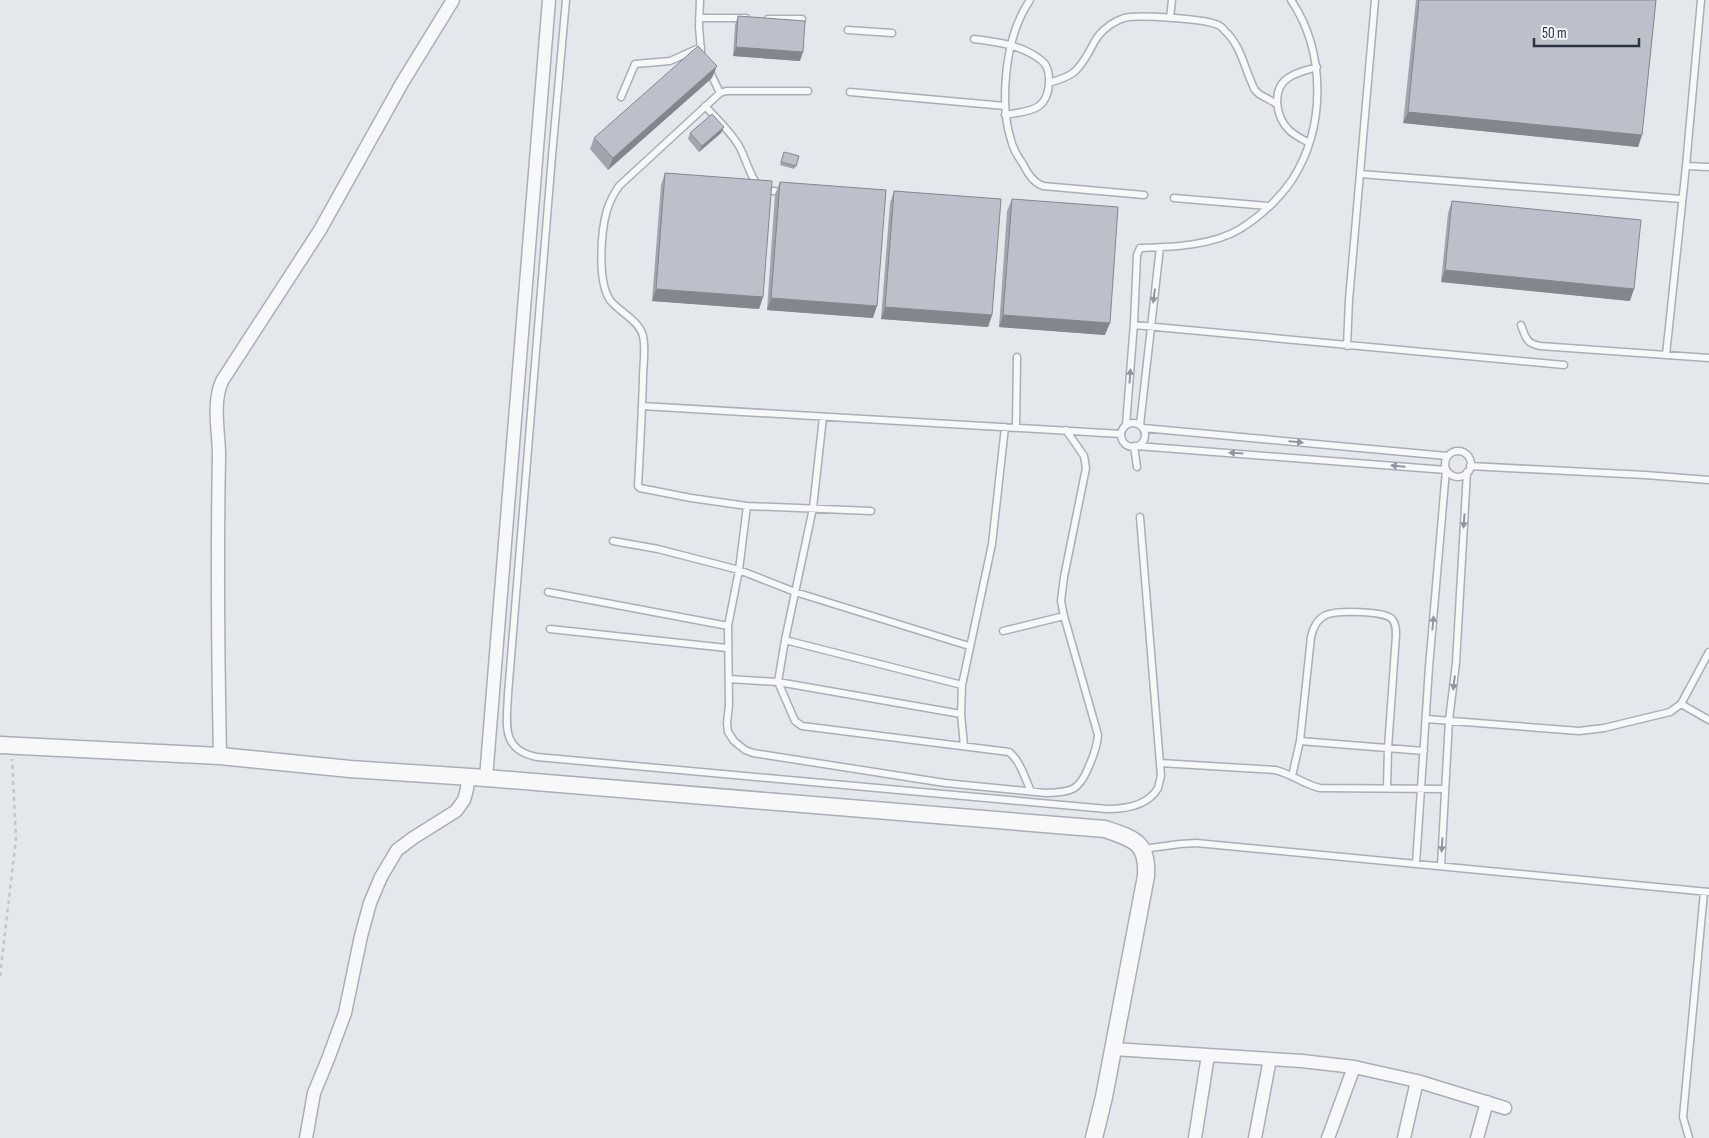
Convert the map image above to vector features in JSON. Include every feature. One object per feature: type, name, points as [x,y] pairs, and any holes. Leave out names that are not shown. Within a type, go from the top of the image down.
[{"type":"street","points":[[220,756],[217,544],[218,390],[320,230],[402,83],[453,0]]},
{"type":"street","points":[[486,778],[549,0]]},
{"type":"street","points":[[6,745],[220,756],[350,769],[486,778],[1105,829],[1129,837],[1143,849],[1147,860],[1146,876],[1094,1138]]},
{"type":"street","points":[[306,1138],[314,1093],[345,1013],[370,902],[381,877],[396,850],[456,811],[464,800],[468,777]]},
{"type":"street","points":[[1113,1049],[1270,1059],[1354,1067],[1417,1081],[1505,1108]]},
{"type":"street","points":[[1195,1138],[1208,1055]]},
{"type":"street","points":[[1254,1138],[1270,1059]]},
{"type":"street","points":[[1328,1138],[1354,1067]]},
{"type":"street","points":[[1404,1138],[1417,1081]]},
{"type":"street","points":[[1477,1138],[1487,1102]]},
{"type":"lane","points":[[566,0],[508,694],[507,730],[510,739],[519,750],[527,755],[537,757],[1107,809],[1131,807],[1148,797],[1157,788],[1161,776],[1140,517]]},
{"type":"lane","points":[[700,0],[699,18],[703,56]]},
{"type":"lane","points":[[1030,0],[1020,18],[1011,44],[1007,66],[1005,115],[1011,142],[1032,179],[1043,186],[1144,195]]},
{"type":"lane","points":[[1170,18],[1172,0]]},
{"type":"lane","points":[[1291,0],[1305,25],[1317,67],[1317,100],[1309,143],[1292,179],[1277,198],[1238,230],[1193,245],[1140,248],[1138,251],[1126,425],[1121,434],[1126,444],[1446,470],[1454,476],[1463,475],[1469,469],[1635,474],[1709,480]]},
{"type":"lane","points":[[1347,346],[1375,0]]},
{"type":"lane","points":[[1666,355],[1686,166],[1700,0]]},
{"type":"lane","points":[[1049,83],[1069,77],[1074,73],[1084,61],[1099,36],[1115,22],[1123,18],[1137,16],[1170,18],[1218,25],[1235,41],[1255,90],[1258,94],[1277,104]]},
{"type":"lane","points":[[699,18],[755,18]]},
{"type":"lane","points":[[765,18],[802,19]]},
{"type":"lane","points":[[848,30],[892,33]]},
{"type":"lane","points":[[974,39],[1011,44],[1041,60],[1046,66],[1049,83],[1044,99],[1039,106],[1005,115]]},
{"type":"lane","points":[[621,97],[636,64],[670,62],[701,47]]},
{"type":"lane","points":[[1309,143],[1289,130],[1280,115],[1277,104],[1280,86],[1286,79],[1317,67]]},
{"type":"lane","points":[[708,68],[720,93]]},
{"type":"lane","points":[[808,91],[720,93],[619,186],[605,217],[602,244],[603,286],[614,305],[634,322],[642,336],[642,406],[638,486],[642,490],[746,506],[871,511]]},
{"type":"lane","points":[[850,92],[1005,106]]},
{"type":"lane","points":[[705,106],[722,123],[738,145],[748,163],[754,180],[759,186],[770,191],[790,192]]},
{"type":"lane","points":[[1686,166],[1709,167]]},
{"type":"lane","points":[[1360,174],[1682,199]]},
{"type":"lane","points":[[1174,198],[1268,206]]},
{"type":"lane","points":[[1135,446],[1144,438],[1142,427],[1160,247]]},
{"type":"lane","points":[[1521,324],[1527,340],[1531,344],[1540,346],[1709,358]]},
{"type":"lane","points":[[1134,325],[1564,365]]},
{"type":"lane","points":[[1016,357],[1016,427]]},
{"type":"lane","points":[[642,406],[1121,434]]},
{"type":"lane","points":[[823,417],[813,508],[778,682],[795,721],[802,726],[998,749],[1009,752],[1017,761],[1031,792]]},
{"type":"lane","points":[[1126,425],[1133,423],[1142,427],[1447,456],[1454,452],[1463,452],[1469,458],[1456,663],[1449,720],[1441,866]]},
{"type":"lane","points":[[964,746],[962,685],[992,544],[1005,427]]},
{"type":"lane","points":[[746,506],[739,570],[728,626],[729,679],[727,723],[728,732],[738,746],[753,753],[945,783],[1031,792],[1062,792],[1077,787],[1083,781],[1097,748],[1098,735],[1064,616],[1062,601],[1064,577],[1086,468],[1084,456],[1066,430]]},
{"type":"lane","points":[[1135,446],[1137,467]]},
{"type":"lane","points":[[1416,864],[1447,456]]},
{"type":"lane","points":[[613,541],[658,549],[739,570],[795,592],[969,646]]},
{"type":"lane","points":[[548,592],[728,626]]},
{"type":"lane","points":[[1292,776],[1300,741],[1311,637],[1314,625],[1325,615],[1334,613],[1385,615],[1392,619],[1396,625],[1387,788]]},
{"type":"lane","points":[[1003,631],[1064,616]]},
{"type":"lane","points":[[550,629],[728,648]]},
{"type":"lane","points":[[785,640],[962,685]]},
{"type":"lane","points":[[1426,718],[1579,731],[1604,728],[1670,712],[1681,704],[1709,652]]},
{"type":"lane","points":[[729,679],[778,682],[962,714]]},
{"type":"lane","points":[[1681,704],[1709,720]]},
{"type":"lane","points":[[1300,741],[1424,750]]},
{"type":"lane","points":[[1160,763],[1275,770],[1285,772],[1308,785],[1320,788],[1445,789]]},
{"type":"lane","points":[[1143,849],[1196,843],[1706,892],[1683,1118],[1689,1138]]},
{"type":"path","points":[[0,976],[16,838],[6,745]]},
{"type":"building","points":[[1419,0],[1656,0],[1642,135],[1408,112]]},
{"type":"building","points":[[738,16],[805,21],[803,52],[736,47]]},
{"type":"building","points":[[698,46],[717,66],[613,158],[594,138]]},
{"type":"building","points":[[712,114],[724,127],[702,146],[690,133]]},
{"type":"building","points":[[784,152],[799,156],[796,166],[781,162]]},
{"type":"building","points":[[665,173],[772,181],[763,297],[656,289]]},
{"type":"building","points":[[780,182],[886,190],[877,306],[771,298]]},
{"type":"building","points":[[894,191],[1001,199],[992,315],[885,307]]},
{"type":"building","points":[[1012,199],[1118,207],[1110,323],[1003,315]]},
{"type":"building","points":[[1452,201],[1641,220],[1634,289],[1445,270]]}]
